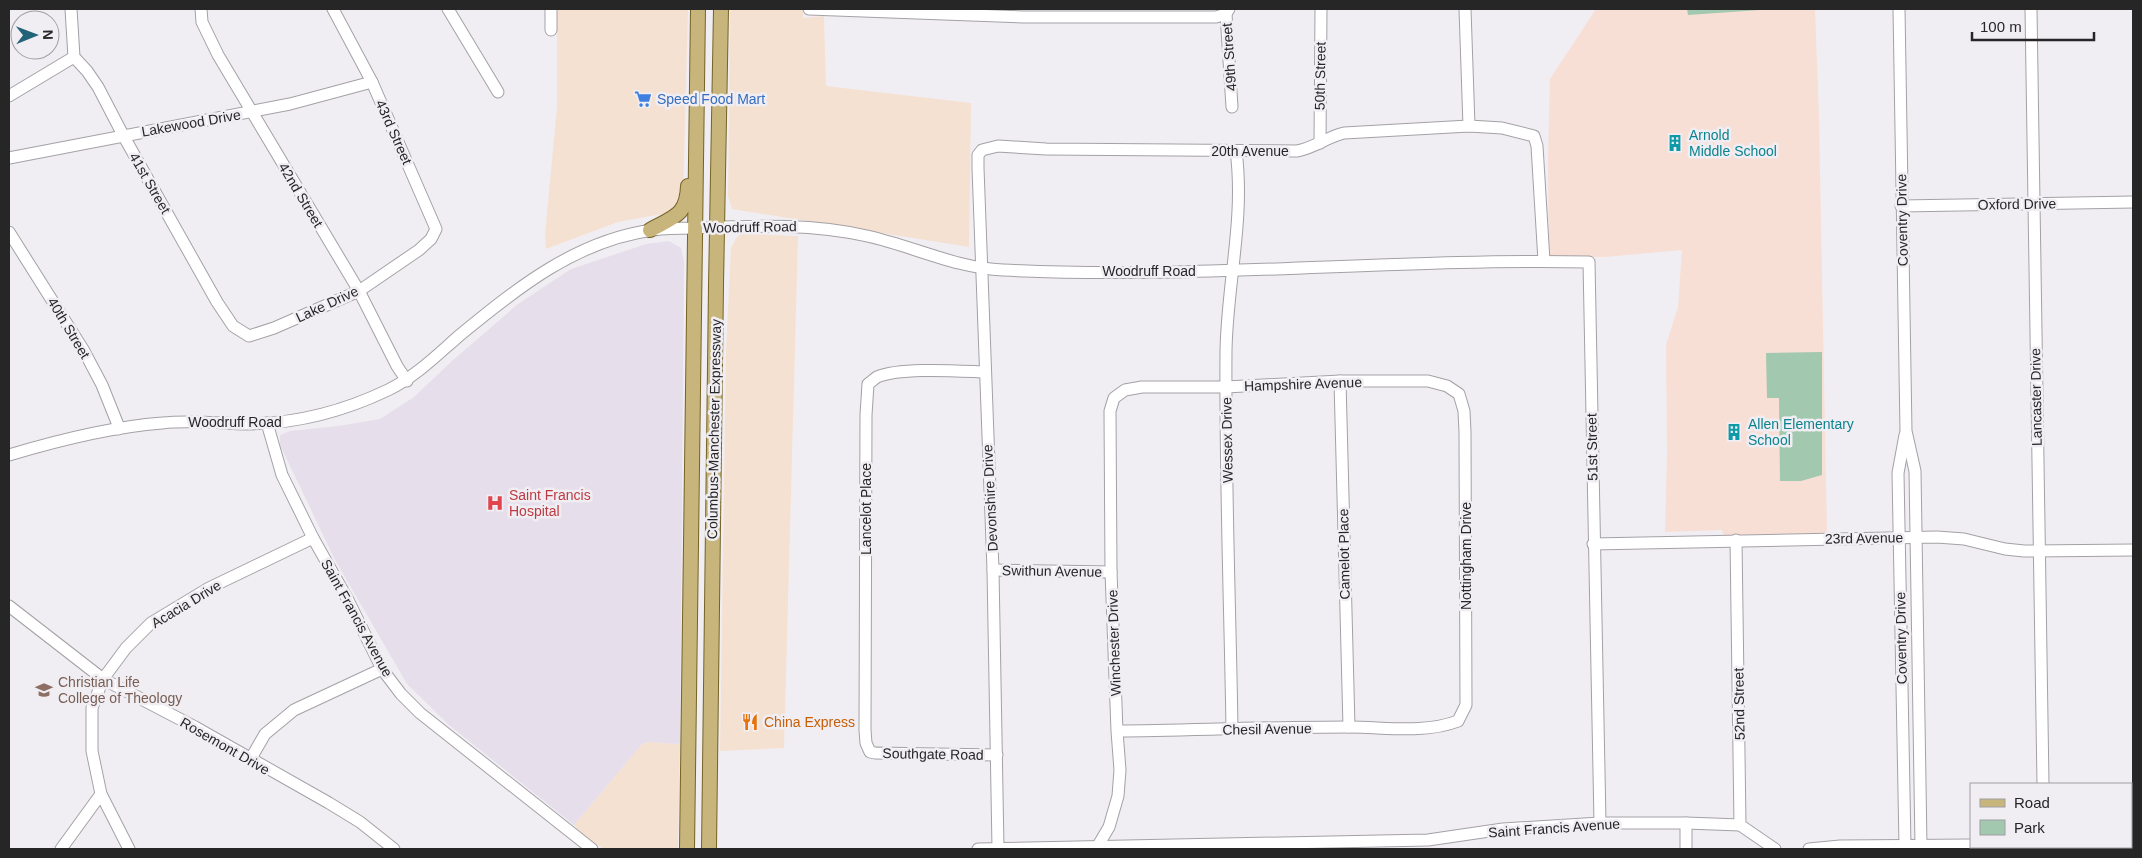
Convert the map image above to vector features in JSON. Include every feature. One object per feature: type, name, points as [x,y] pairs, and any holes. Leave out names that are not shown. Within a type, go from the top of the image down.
[{"type":"main road","name":"Columbus-Manchester Expressway","points":[[687,849],[698,9]]},
{"type":"main road","name":"Columbus-Manchester Expressway","points":[[709,849],[721,9]]},
{"type":"main road","points":[[650,230],[679,214],[684,208],[687,200],[689,163],[697,150]]},
{"type":"main road","points":[[692,473],[702,478],[705,482],[707,541],[712,556]]},
{"type":"street","points":[[9,96],[74,57],[71,9]]},
{"type":"street","name":"42nd Street","points":[[201,9],[202,22],[218,55],[359,291],[397,366],[407,381]]},
{"type":"street","name":"43rd Street","points":[[333,9],[372,82],[436,229],[431,239],[415,253]]},
{"type":"street","points":[[448,9],[498,92]]},
{"type":"street","points":[[550,30],[551,9]]},
{"type":"street","points":[[809,9],[1168,17],[1216,17],[1227,11]]},
{"type":"street","name":"50th Street","points":[[1320,143],[1321,9]]},
{"type":"street","points":[[1464,9],[1469,126]]},
{"type":"street","name":"Coventry Drive","points":[[1899,9],[1906,431],[1914,471],[1921,846]]},
{"type":"street","name":"Lancaster Drive","points":[[2031,9],[2043,783]]},
{"type":"street","name":"49th Street","points":[[1227,11],[1232,107]]},
{"type":"street","name":"41st Street","points":[[74,57],[98,87],[123,136],[217,302],[233,326]]},
{"type":"street","name":"Lakewood Drive","points":[[9,158],[252,112],[326,96],[372,82]]},
{"type":"street","name":"20th Avenue","points":[[982,150],[998,146],[1046,149],[1297,151],[1308,149],[1330,136],[1344,133],[1469,126],[1515,131],[1534,136],[1537,146],[1544,262]]},
{"type":"street","name":"Devonshire Drive","points":[[982,150],[978,155],[978,168],[984,372],[993,570],[998,848]]},
{"type":"street","name":"Wessex Drive","points":[[1232,729],[1226,348],[1231,270],[1236,242],[1238,206],[1239,172],[1236,151]]},
{"type":"street","name":"Oxford Drive","points":[[1901,206],[2133,202]]},
{"type":"street","name":"Woodruff Road","points":[[9,456],[54,442],[118,429],[188,422],[267,423],[293,421],[338,411],[407,381],[532,278],[582,250],[650,230],[783,225],[841,230],[890,242],[947,261],[981,269],[1027,272],[1231,270],[1544,262]]},
{"type":"street","name":"40th Street","points":[[9,232],[84,351],[102,385],[118,429]]},
{"type":"street","name":"Lake Drive","points":[[233,326],[249,336],[274,328],[359,291],[415,253]]},
{"type":"street","name":"51st Street","points":[[1544,262],[1589,262],[1600,823]]},
{"type":"street","name":"Lancelot Place","points":[[870,752],[866,743],[865,730],[866,415],[868,384],[876,378],[887,374],[944,371],[984,372]]},
{"type":"street","name":"Hampshire Avenue","points":[[1110,437],[1110,411],[1114,398],[1125,390],[1150,387],[1226,387],[1340,381],[1415,381]]},
{"type":"street","name":"Camelot Place","points":[[1340,381],[1349,727]]},
{"type":"street","name":"Nottingham Drive","points":[[1415,381],[1428,381],[1447,386],[1459,394],[1464,410],[1465,442],[1466,705],[1458,721],[1443,727],[1418,729]]},
{"type":"street","name":"Saint Francis Avenue","points":[[267,423],[282,475],[313,538],[348,600],[382,669],[401,694],[420,713],[592,849]]},
{"type":"street","name":"Coventry Drive","points":[[1905,846],[1898,473],[1906,431]]},
{"type":"street","name":"Winchester Drive","points":[[1097,847],[1109,827],[1118,796],[1120,770],[1111,572],[1110,437]]},
{"type":"street","name":"23rd Avenue","points":[[1594,544],[1916,537],[1964,539],[2005,549],[2038,551],[2133,550]]},
{"type":"street","name":"Acacia Drive","points":[[129,849],[101,794],[92,751],[92,708],[103,679],[126,648],[151,622],[209,588],[313,538]]},
{"type":"street","name":"52nd Street","points":[[1736,540],[1740,825]]},
{"type":"street","name":"Swithun Avenue","points":[[993,570],[1111,572]]},
{"type":"street","name":"Rosemont Drive","points":[[9,606],[103,679],[195,727],[360,822],[394,849]]},
{"type":"street","points":[[250,760],[265,734],[294,710],[382,669]]},
{"type":"street","name":"Chesil Avenue","points":[[1117,731],[1349,727],[1418,729]]},
{"type":"street","name":"Southgate Road","points":[[870,752],[883,754],[997,755]]},
{"type":"street","points":[[61,849],[101,794]]},
{"type":"street","points":[[1686,822],[1686,849]]},
{"type":"street","name":"Saint Francis Avenue","points":[[978,849],[1318,844],[1428,840],[1502,828],[1600,823],[1686,822],[1740,825]]},
{"type":"street","points":[[1740,825],[1775,849]]},
{"type":"street","points":[[1810,849],[1820,847],[1970,845]]},
{"type":"shaded area","points":[[557,9],[688,9],[683,199],[673,212],[618,222],[546,249],[545,235],[557,107]]},
{"type":"shaded area","points":[[730,9],[803,9],[803,18],[824,16],[826,86],[971,103],[969,247],[732,209],[728,196]]},
{"type":"shaded area","points":[[1596,9],[1815,9],[1827,535],[1724,536],[1722,530],[1665,532],[1667,453],[1666,345],[1678,307],[1682,250],[1605,257],[1549,257],[1548,158],[1550,79]]},
{"type":"shaded area","points":[[741,234],[798,236],[784,748],[720,751],[726,350],[731,248],[736,238]]},
{"type":"shaded area","name":"Saint Francis Hospital","points":[[669,241],[681,248],[684,261],[680,744],[649,742],[642,744],[574,825],[449,725],[407,684],[335,560],[280,445],[280,435],[290,431],[380,419],[414,397],[453,360],[518,304],[571,269],[646,244]]},
{"type":"shaded area","points":[[649,742],[680,744],[678,849],[604,849],[587,839],[574,825],[642,744]]},
{"type":"green space","points":[[1687,9],[1774,9],[1688,15]]},
{"type":"green space","points":[[1822,352],[1822,475],[1801,481],[1780,481],[1779,398],[1767,398],[1766,353]]},
{"type":"place","name":"Speed Food Mart","points":[[643,99]]},
{"type":"place","name":"Arnold Middle School","points":[[1675,143]]},
{"type":"place","name":"Allen Elementary School","points":[[1734,432]]},
{"type":"place","name":"Saint Francis Hospital","points":[[495,503]]},
{"type":"place","name":"Christian Life College of Theology","points":[[44,690]]},
{"type":"place","name":"China Express","points":[[750,722]]}]
